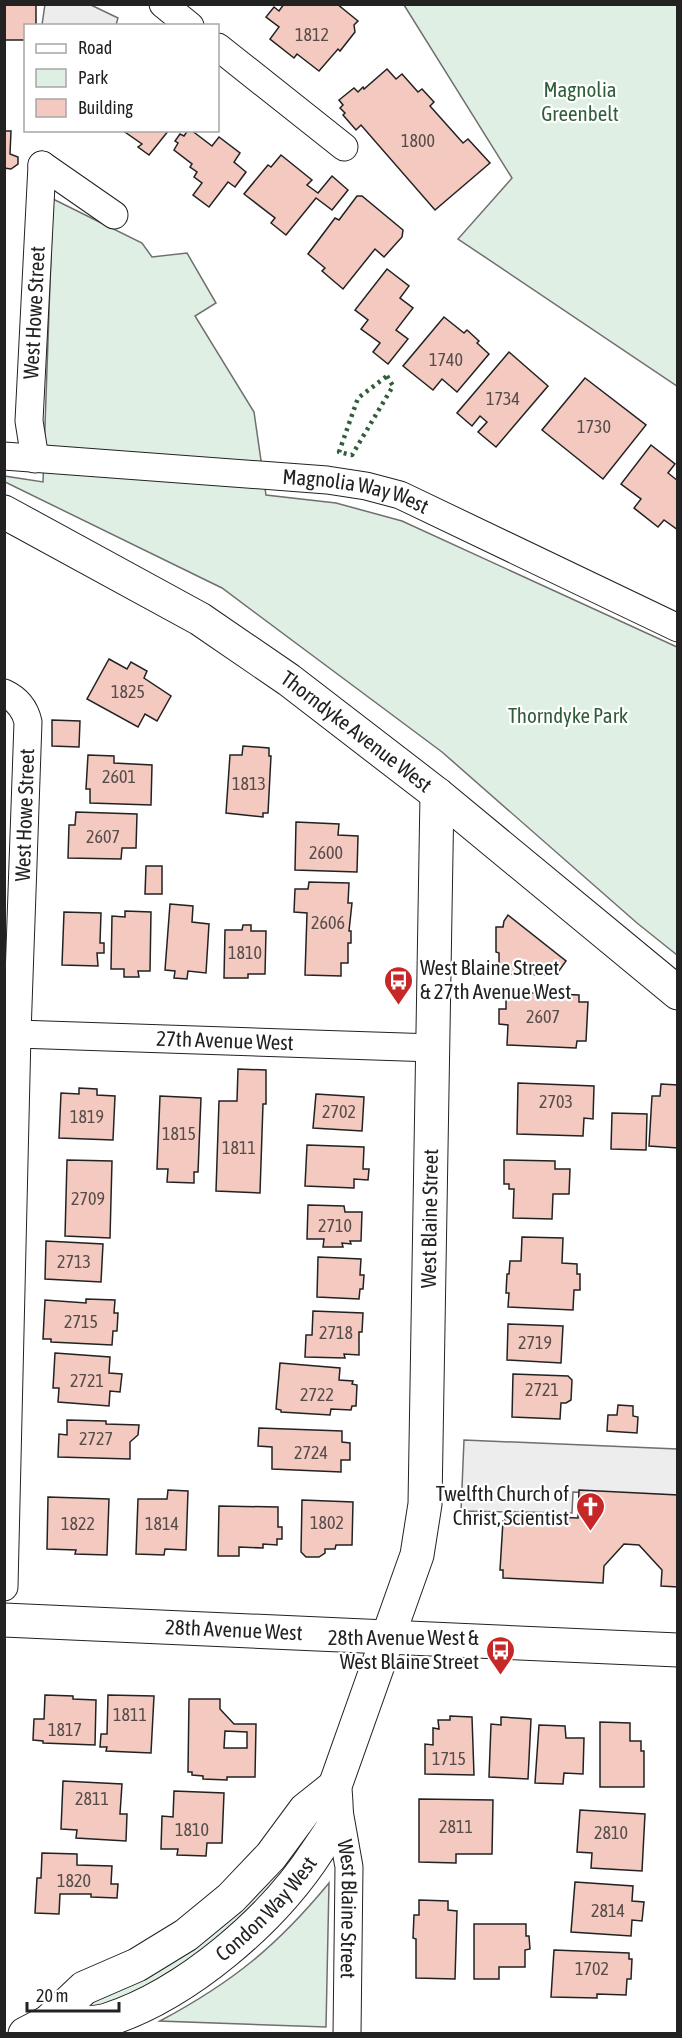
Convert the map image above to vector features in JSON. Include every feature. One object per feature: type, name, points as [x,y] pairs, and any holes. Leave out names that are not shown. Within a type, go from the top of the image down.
[{"type":"main road","name":"Thorndyke Avenue West","points":[[4,512],[200,619],[289,680],[437,794],[678,993]]},
{"type":"main road","name":"West Blaine Street","points":[[388,1637],[417,1555],[425,1504],[437,794]]},
{"type":"main road","name":"28th Avenue West","points":[[4,1620],[678,1650]]},
{"type":"main road","points":[[335,1786],[388,1637]]},
{"type":"main road","name":"Condon Way West","points":[[36,2028],[84,1988],[147,1959],[186,1935],[231,1898],[271,1856],[305,1810],[335,1786]]},
{"type":"street","points":[[163,4],[188,24]]},
{"type":"street","points":[[219,48],[344,147]]},
{"type":"street","name":"West Howe Street","points":[[35,459],[29,421],[42,165],[114,215]]},
{"type":"street","name":"Magnolia Way West","points":[[4,456],[327,480],[366,486],[400,495],[678,628]]},
{"type":"street","name":"West Howe Street","points":[[4,1587],[17,1034],[28,722],[24,710],[7,694]]},
{"type":"street","name":"27th Avenue West","points":[[17,1034],[434,1048]]},
{"type":"street","name":"West Blaine Street","points":[[335,1786],[349,1867],[347,2034]]},
{"type":"street","points":[[36,2028],[87,2034]]},
{"type":"green space","name":"Magnolia Greenbelt","points":[[404,5],[677,5],[677,386],[458,239],[512,178]]},
{"type":"green space","name":"Thorndyke Park","points":[[53,199],[142,243],[152,257],[187,253],[216,303],[195,316],[254,412],[266,495],[336,503],[402,521],[677,647],[677,955],[637,923],[442,752],[222,588],[5,482],[4,476],[43,482]]},
{"type":"green space","points":[[316,1821],[317,1826],[272,1891],[207,1949],[133,1994],[92,2009],[89,2004]]},
{"type":"green space","points":[[329,1883],[326,2027],[160,2021],[210,1992],[252,1961],[291,1926]]},
{"type":"shaded area","points":[[45,4],[91,5],[118,18],[116,24],[42,24]]},
{"type":"shaded area","points":[[464,1440],[677,1449],[677,1496],[573,1492],[572,1513],[461,1511]]},
{"type":"building","points":[[4,4],[36,4],[36,24],[24,24],[24,40],[5,40]]},
{"type":"building","points":[[284,4],[337,4],[358,21],[354,25],[355,32],[340,51],[338,49],[319,71],[297,54],[294,58],[270,39],[279,27],[266,17],[274,7],[279,11]]},
{"type":"building","points":[[387,69],[396,79],[402,74],[418,92],[422,89],[434,102],[430,106],[463,143],[468,139],[490,163],[435,210],[361,125],[356,130],[340,108],[343,105],[339,100],[354,88],[358,92],[363,87],[364,89]]},
{"type":"building","points":[[4,131],[11,131],[10,154],[18,157],[18,164],[11,169],[4,168]]},
{"type":"building","points":[[125,132],[167,132],[149,155],[138,147],[142,144]]},
{"type":"building","points":[[187,132],[194,132],[212,146],[219,137],[240,153],[234,162],[246,172],[235,187],[228,182],[209,207],[193,195],[202,183],[194,177],[197,172],[190,167],[192,164],[174,150],[178,143],[175,141],[180,134],[184,136]]},
{"type":"building","points":[[281,155],[312,180],[307,185],[318,193],[332,176],[348,190],[332,210],[316,198],[286,235],[271,223],[275,218],[244,194],[268,165],[271,167]]},
{"type":"building","points":[[357,196],[362,196],[403,230],[402,237],[384,257],[375,249],[343,289],[322,271],[325,268],[308,254],[335,218],[339,220]]},
{"type":"building","points":[[387,269],[409,286],[400,298],[413,308],[396,330],[408,339],[388,364],[373,352],[380,343],[361,329],[368,320],[355,310]]},
{"type":"building","points":[[444,317],[464,333],[467,330],[489,354],[457,392],[442,379],[433,390],[403,366]]},
{"type":"building","points":[[509,352],[548,386],[496,447],[478,432],[487,422],[480,416],[472,426],[457,413]]},
{"type":"building","points":[[585,378],[646,425],[603,479],[542,430]]},
{"type":"building","points":[[651,445],[675,464],[668,473],[678,481],[678,530],[664,520],[658,527],[634,508],[641,499],[621,484]]},
{"type":"building","points":[[109,659],[127,669],[131,662],[147,671],[144,678],[171,696],[157,721],[145,714],[138,727],[87,699]]},
{"type":"building","points":[[52,720],[80,721],[79,747],[52,746]]},
{"type":"building","points":[[243,746],[269,748],[269,756],[271,756],[268,813],[263,813],[263,817],[226,813],[230,755],[242,755]]},
{"type":"building","points":[[88,755],[114,756],[114,763],[152,765],[151,805],[90,803],[90,789],[86,789]]},
{"type":"building","points":[[76,812],[137,814],[136,848],[122,848],[121,859],[68,858],[69,825],[75,825]]},
{"type":"building","points":[[296,822],[339,824],[338,835],[358,836],[357,872],[295,870]]},
{"type":"building","points":[[146,866],[162,866],[162,894],[145,894]]},
{"type":"building","points":[[309,882],[349,883],[348,903],[352,903],[349,931],[351,931],[351,943],[348,943],[348,963],[341,963],[341,976],[305,975],[307,913],[294,912],[295,889],[308,889]]},
{"type":"building","points":[[170,904],[193,906],[192,922],[209,924],[206,973],[188,971],[187,979],[174,978],[175,971],[165,970]]},
{"type":"building","points":[[125,911],[151,912],[150,971],[138,971],[139,977],[124,977],[124,969],[111,969],[112,916],[125,917]]},
{"type":"building","points":[[64,912],[101,913],[100,943],[104,943],[104,953],[97,953],[98,966],[62,965]]},
{"type":"building","points":[[508,915],[566,961],[556,975],[499,974],[496,927],[503,927]]},
{"type":"building","points":[[243,925],[251,925],[251,931],[266,931],[265,974],[248,974],[248,978],[224,978],[225,930],[242,930]]},
{"type":"building","points":[[506,992],[579,995],[579,1002],[588,1002],[586,1041],[577,1041],[576,1048],[507,1045],[508,1025],[499,1024],[499,1009],[506,1009]]},
{"type":"building","points":[[238,1069],[266,1070],[260,1193],[216,1191],[219,1101],[237,1101]]},
{"type":"building","points":[[518,1083],[594,1086],[593,1119],[584,1118],[583,1136],[517,1134]]},
{"type":"building","points":[[661,1084],[678,1085],[678,1148],[649,1146],[652,1096],[660,1096]]},
{"type":"building","points":[[79,1088],[97,1089],[97,1095],[115,1096],[113,1140],[59,1138],[61,1093],[79,1094]]},
{"type":"building","points":[[316,1094],[364,1097],[362,1131],[313,1128]]},
{"type":"building","points":[[160,1096],[201,1098],[198,1172],[194,1172],[194,1183],[167,1182],[168,1169],[157,1169]]},
{"type":"building","points":[[612,1113],[647,1114],[646,1150],[611,1149]]},
{"type":"building","points":[[307,1145],[364,1147],[363,1169],[369,1169],[368,1180],[354,1179],[354,1188],[305,1186]]},
{"type":"building","points":[[67,1160],[112,1161],[110,1238],[65,1236]]},
{"type":"building","points":[[504,1160],[555,1161],[555,1169],[570,1169],[569,1194],[553,1194],[552,1219],[513,1218],[514,1189],[509,1189],[509,1184],[504,1184]]},
{"type":"building","points":[[308,1205],[344,1206],[345,1212],[362,1212],[361,1241],[350,1241],[351,1244],[342,1243],[343,1247],[323,1247],[324,1239],[307,1239]]},
{"type":"building","points":[[522,1237],[563,1238],[562,1263],[577,1264],[577,1274],[580,1274],[580,1290],[574,1290],[573,1310],[508,1307],[507,1274],[509,1274],[510,1261],[521,1261]]},
{"type":"building","points":[[46,1241],[103,1244],[101,1282],[45,1279]]},
{"type":"building","points":[[318,1257],[361,1259],[360,1275],[364,1275],[363,1289],[360,1289],[359,1299],[317,1297]]},
{"type":"building","points":[[86,1299],[115,1300],[114,1313],[118,1313],[117,1331],[113,1331],[112,1345],[51,1342],[51,1339],[43,1339],[45,1300],[86,1303]]},
{"type":"building","points":[[313,1311],[363,1313],[362,1332],[359,1332],[359,1355],[344,1354],[345,1358],[305,1357],[306,1335],[312,1335]]},
{"type":"building","points":[[508,1324],[563,1326],[561,1363],[507,1360]]},
{"type":"building","points":[[55,1353],[110,1357],[109,1373],[122,1374],[120,1392],[110,1391],[109,1406],[58,1402],[59,1388],[53,1388]]},
{"type":"building","points":[[280,1363],[340,1368],[339,1380],[353,1381],[352,1384],[357,1385],[356,1406],[352,1406],[351,1410],[331,1409],[330,1415],[281,1412],[276,1409]]},
{"type":"building","points":[[513,1374],[568,1376],[572,1380],[571,1400],[561,1403],[560,1419],[512,1417]]},
{"type":"building","points":[[618,1405],[633,1406],[633,1416],[638,1417],[637,1433],[607,1431],[608,1415],[617,1415]]},
{"type":"building","points":[[67,1420],[139,1425],[138,1435],[130,1442],[130,1459],[58,1457],[59,1434],[67,1435]]},
{"type":"building","points":[[259,1428],[342,1431],[342,1442],[350,1443],[350,1460],[341,1460],[341,1472],[272,1469],[272,1447],[258,1446]]},
{"type":"building","points":[[168,1490],[188,1491],[186,1550],[165,1549],[164,1555],[136,1554],[138,1499],[167,1499]]},
{"type":"building","name":"Twelfth Church of Christ, Scientist","points":[[579,1490],[678,1495],[678,1587],[661,1586],[662,1570],[639,1545],[624,1544],[604,1566],[603,1583],[503,1578],[503,1570],[500,1570],[505,1515],[578,1518]]},
{"type":"building","points":[[48,1497],[109,1499],[107,1555],[75,1554],[76,1550],[47,1549]]},
{"type":"building","points":[[302,1500],[353,1502],[352,1545],[336,1545],[335,1549],[325,1549],[325,1553],[319,1557],[306,1557],[301,1552]]},
{"type":"building","points":[[219,1506],[278,1507],[278,1527],[282,1527],[282,1539],[277,1539],[277,1545],[263,1544],[263,1548],[239,1547],[239,1556],[218,1556]]},
{"type":"building","points":[[45,1695],[96,1700],[95,1745],[43,1743],[43,1741],[33,1740],[34,1719],[44,1719]]},
{"type":"building","points":[[108,1695],[154,1696],[151,1753],[106,1751],[107,1747],[100,1747],[101,1734],[107,1734]]},
{"type":"building","points":[[189,1699],[220,1699],[220,1709],[234,1724],[256,1724],[255,1777],[227,1777],[227,1780],[203,1779],[203,1776],[192,1775],[192,1772],[188,1772]],"holes":[[[225,1731],[247,1732],[247,1748],[224,1748]]]},
{"type":"building","points":[[450,1716],[472,1717],[474,1775],[425,1774],[425,1744],[433,1745],[433,1728],[439,1729],[438,1720],[450,1720]]},
{"type":"building","points":[[501,1717],[531,1719],[528,1779],[489,1777],[491,1724],[501,1725]]},
{"type":"building","points":[[600,1722],[630,1723],[630,1741],[641,1741],[641,1751],[644,1751],[644,1787],[600,1787]]},
{"type":"building","points":[[539,1725],[565,1726],[566,1738],[584,1738],[583,1774],[564,1773],[563,1784],[535,1783]]},
{"type":"building","points":[[63,1781],[122,1784],[120,1814],[127,1814],[126,1841],[76,1838],[77,1830],[61,1829]]},
{"type":"building","points":[[174,1791],[224,1793],[222,1843],[207,1843],[206,1856],[177,1855],[178,1849],[161,1849],[162,1816],[173,1817]]},
{"type":"building","points":[[419,1799],[493,1800],[492,1854],[456,1854],[456,1863],[419,1862]]},
{"type":"building","points":[[580,1810],[645,1814],[642,1871],[591,1868],[592,1853],[577,1852]]},
{"type":"building","points":[[42,1853],[77,1854],[77,1865],[112,1866],[111,1884],[118,1884],[117,1898],[91,1897],[91,1894],[60,1894],[59,1914],[35,1913],[37,1878],[41,1878]]},
{"type":"building","points":[[575,1882],[633,1886],[632,1901],[644,1902],[642,1921],[632,1920],[631,1936],[571,1932]]},
{"type":"building","points":[[419,1900],[448,1901],[448,1910],[457,1911],[455,1979],[416,1978],[416,1939],[413,1938],[414,1915],[419,1915]]},
{"type":"building","points":[[474,1924],[526,1924],[526,1936],[529,1936],[530,1949],[525,1950],[525,1967],[499,1967],[499,1979],[474,1979]]},
{"type":"building","points":[[554,1950],[629,1953],[629,1959],[632,1959],[631,1979],[627,1979],[626,1995],[597,1994],[597,1998],[551,1997]]},
{"type":"hedge","points":[[387,376],[393,386],[352,455],[339,452],[358,398],[387,376]]},
{"type":"place","name":"West Blaine Street & 27th Avenue West","points":[[399,1006]]},
{"type":"place","name":"Twelfth Church of Christ, Scientist","points":[[590,1532]]},
{"type":"place","name":"28th Avenue West & West Blaine Street","points":[[500,1676]]}]
